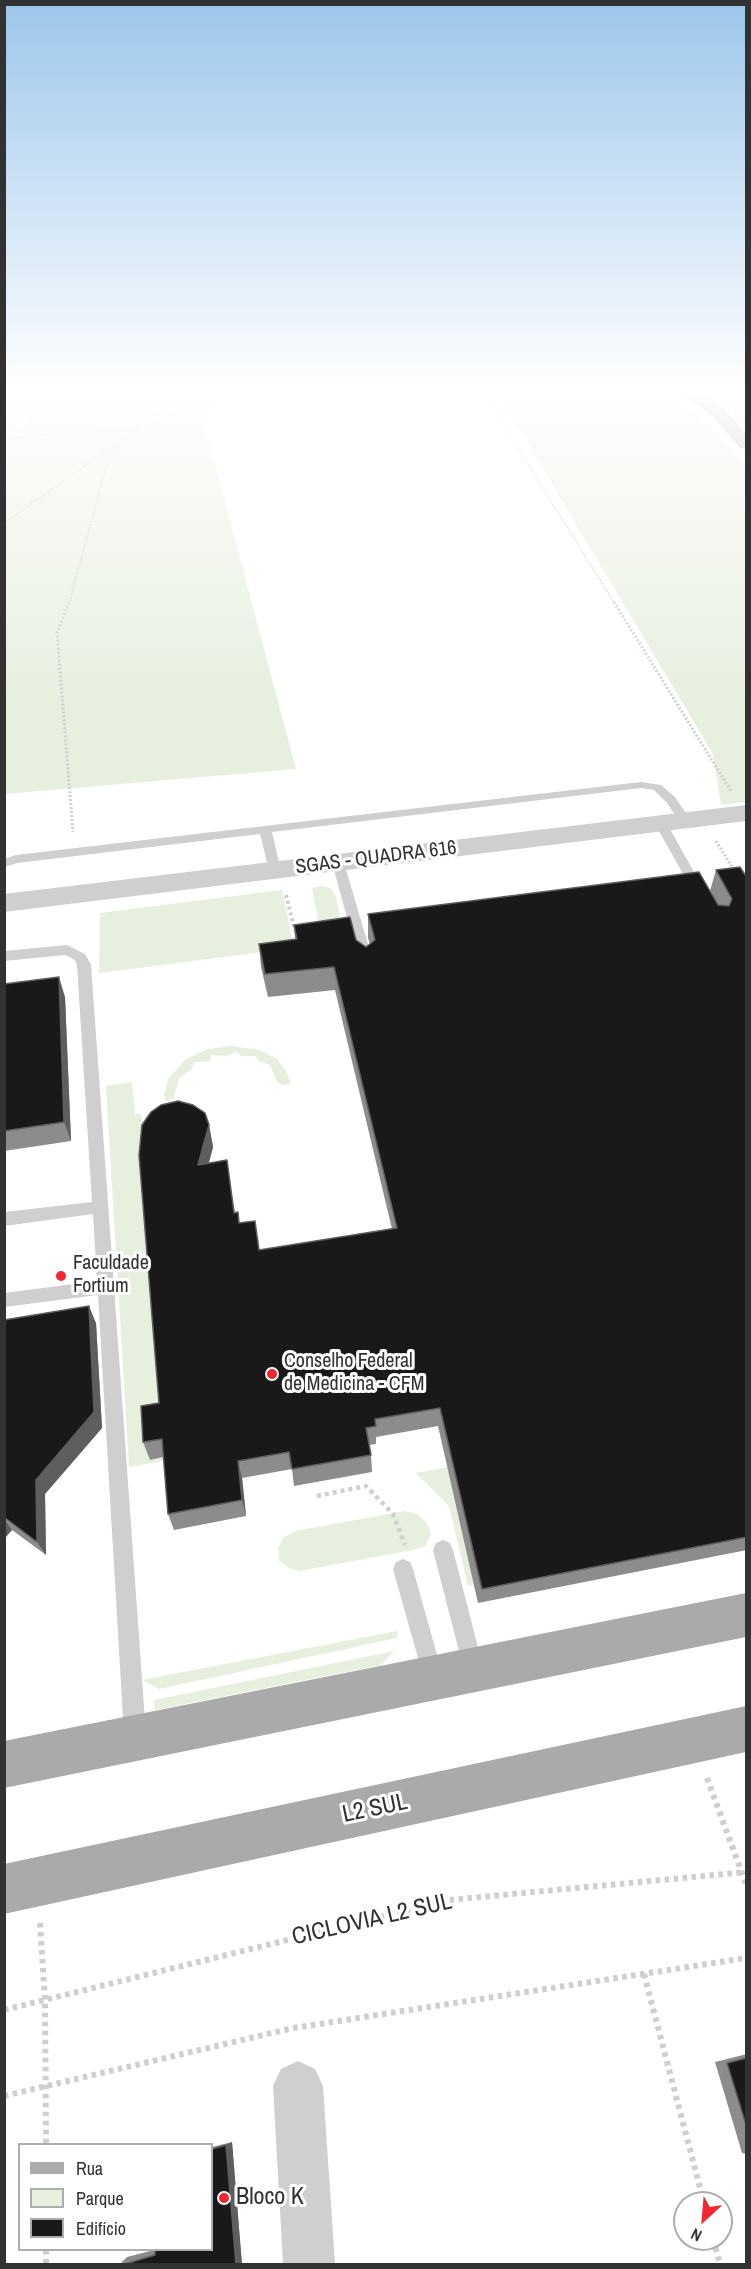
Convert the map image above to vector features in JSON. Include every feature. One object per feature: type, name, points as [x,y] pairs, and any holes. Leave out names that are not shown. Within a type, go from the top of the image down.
[{"type":"main road","points":[[4,1765],[747,1615]]},
{"type":"main road","name":"L2 SUL","points":[[21,1886],[747,1730]]},
{"type":"street","name":"SGAS - QUADRA 616","points":[[4,903],[745,813]]},
{"type":"street","points":[[298,2086],[309,2265]]},
{"type":"lane","points":[[4,863],[16,859],[641,785],[657,787],[671,800],[682,819],[703,899]]},
{"type":"lane","points":[[265,829],[275,871]]},
{"type":"lane","points":[[338,863],[366,963]]},
{"type":"lane","points":[[4,956],[67,950],[80,957],[84,965],[135,1738]]},
{"type":"lane","points":[[4,1219],[100,1207]]},
{"type":"lane","points":[[4,1300],[105,1287]]},
{"type":"lane","points":[[443,1550],[454,1674]]},
{"type":"lane","points":[[404,1569],[454,1674]]},
{"type":"path","points":[[4,523],[42,496]]},
{"type":"path","points":[[74,852],[57,633],[74,590],[98,496]]},
{"type":"path","points":[[548,496],[745,813]]},
{"type":"path","points":[[682,819],[734,871]]},
{"type":"path","points":[[693,1741],[745,1873],[747,1884]]},
{"type":"path","name":"CICLOVIA L2 SUL","points":[[4,2010],[449,1900],[745,1873]]},
{"type":"path","points":[[21,1886],[45,2000],[46,2143]]},
{"type":"path","points":[[4,2096],[293,2028],[747,1958]]},
{"type":"path","points":[[644,1974],[701,2191]]},
{"type":"green space","points":[[5,496],[223,496],[296,769],[5,794]]},
{"type":"green space","points":[[559,496],[746,496],[746,802],[721,805],[713,754]]},
{"type":"green space","points":[[322,886],[330,888],[336,897],[345,943],[323,946],[312,888]]},
{"type":"green space","points":[[282,890],[294,948],[99,973],[100,913]]},
{"type":"green space","points":[[232,1046],[259,1050],[276,1058],[286,1071],[291,1084],[282,1085],[277,1082],[270,1065],[258,1061],[256,1056],[241,1056],[236,1052],[226,1056],[211,1055],[211,1061],[195,1062],[191,1070],[180,1077],[173,1099],[166,1101],[164,1096],[168,1079],[186,1059],[208,1049]]},
{"type":"green space","points":[[132,1082],[135,1114],[141,1114],[174,1459],[129,1467],[106,1086]]},
{"type":"green space","points":[[448,1467],[476,1584],[468,1586],[449,1506],[416,1473]]},
{"type":"green space","points":[[404,1511],[417,1514],[427,1523],[431,1534],[425,1546],[299,1571],[279,1561],[278,1548],[284,1537],[296,1531]]},
{"type":"green space","points":[[397,1631],[397,1638],[159,1689],[142,1680]]},
{"type":"green space","points":[[394,1651],[381,1665],[155,1710],[154,1700]]},
{"type":"building","points":[[740,867],[747,878],[747,1537],[482,1589],[440,1408],[375,1419],[376,1426],[366,1428],[371,1455],[292,1469],[289,1452],[238,1461],[242,1500],[168,1514],[162,1439],[143,1442],[141,1406],[159,1403],[139,1155],[142,1125],[151,1112],[161,1105],[178,1101],[193,1105],[205,1113],[209,1125],[198,1165],[227,1160],[234,1213],[238,1212],[239,1223],[255,1221],[259,1250],[397,1228],[334,967],[265,974],[259,944],[297,939],[294,925],[350,917],[356,940],[366,947],[375,940],[368,914],[699,872],[718,905],[729,906],[732,899],[716,870]]},
{"type":"building","points":[[59,977],[64,1122],[4,1131],[4,984]]},
{"type":"building","points":[[89,1306],[94,1412],[36,1480],[37,1542],[4,1517],[4,1320]]},
{"type":"building","points":[[747,2058],[747,2128],[727,2063]]},
{"type":"building","name":"Bloco K","points":[[226,2145],[236,2265],[122,2265],[155,2255],[155,2251],[213,2251],[213,2149]]},
{"type":"place","name":"Faculdade Fortium","points":[[61,1276]]},
{"type":"place","name":"Conselho Federal de Medicina - CFM","points":[[272,1374]]},
{"type":"place","name":"Bloco K","points":[[224,2198]]}]
